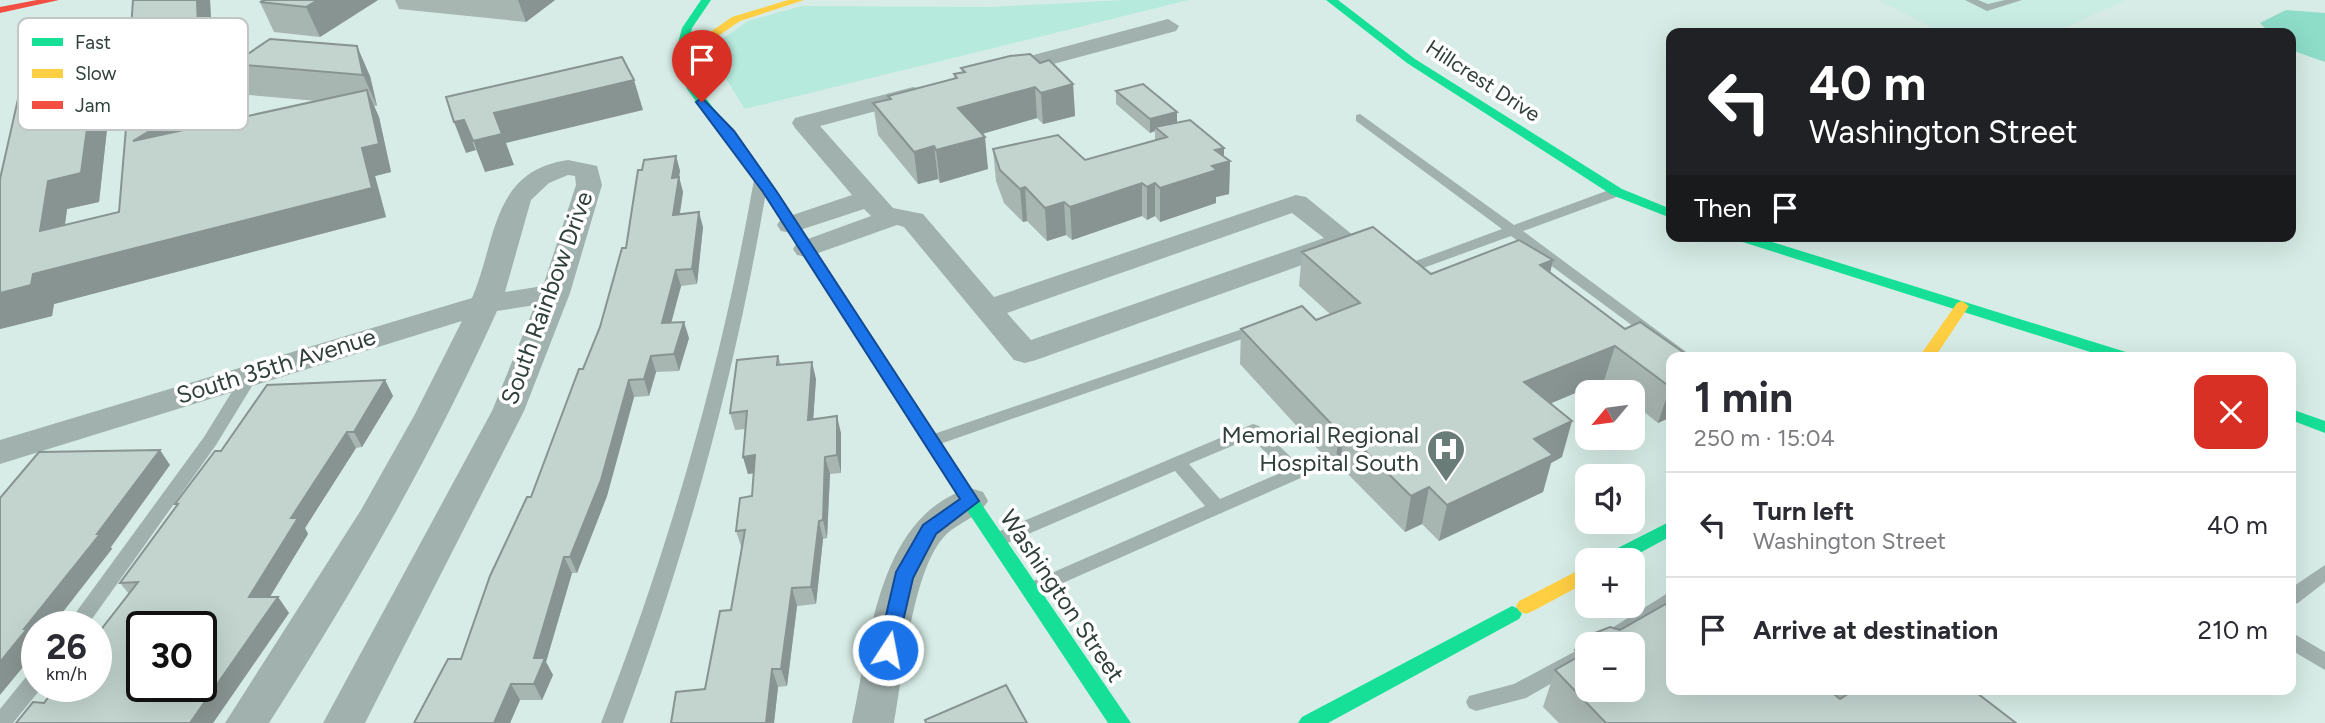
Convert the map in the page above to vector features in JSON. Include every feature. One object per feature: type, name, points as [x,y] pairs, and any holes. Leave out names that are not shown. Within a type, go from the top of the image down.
[{"type":"street","points":[[0,10],[54,0]]},
{"type":"street","points":[[680,58],[687,28],[706,0]]},
{"type":"street","points":[[680,58],[723,23],[752,10],[799,0]]},
{"type":"street","name":"Hillcrest Drive","points":[[1331,0],[1386,42],[1617,192],[1666,212]]},
{"type":"street","points":[[1355,0],[1386,42]]},
{"type":"street","points":[[677,11],[687,28]]},
{"type":"street","points":[[971,79],[1168,26]]},
{"type":"street","name":"Washington Street","points":[[680,58],[693,89],[761,179],[970,501],[1120,723]]},
{"type":"street","points":[[933,89],[804,123],[867,199],[884,215],[913,220],[986,310],[1025,353],[1345,240],[1296,203],[986,310]]},
{"type":"street","name":"South Rainbow Drive","points":[[246,723],[303,639],[418,440],[485,304],[518,199],[526,187],[541,176],[561,169],[579,168],[588,172],[589,185],[555,293],[508,411],[344,723]]},
{"type":"street","points":[[791,225],[867,199]]},
{"type":"street","points":[[807,249],[895,217]]},
{"type":"street","points":[[1757,242],[2107,352]]},
{"type":"street","name":"South 35th Avenue","points":[[0,452],[251,373],[485,304],[555,293]]},
{"type":"street","points":[[1930,352],[1962,306]]},
{"type":"street","points":[[2296,416],[2325,427]]},
{"type":"street","points":[[873,723],[903,578],[929,529],[970,501]]},
{"type":"street","points":[[1638,548],[1666,535]]},
{"type":"street","points":[[1309,723],[1575,580]]},
{"type":"lane","points":[[1970,0],[1987,8],[2017,0]]},
{"type":"lane","points":[[1360,118],[1678,352]]},
{"type":"lane","points":[[612,723],[676,551],[706,444],[741,298],[761,179]]},
{"type":"lane","points":[[1398,272],[1617,192]]},
{"type":"lane","points":[[931,441],[1271,325]]},
{"type":"lane","points":[[87,611],[202,452],[251,373]]},
{"type":"lane","points":[[997,540],[1253,430],[1297,473],[1030,590]]},
{"type":"lane","points":[[1178,463],[1218,509]]},
{"type":"lane","points":[[2296,594],[2325,572]]},
{"type":"lane","points":[[1621,632],[1666,602]]},
{"type":"lane","points":[[2296,643],[2325,662]]},
{"type":"lane","points":[[1476,702],[1519,692],[1575,660]]},
{"type":"lane","points":[[1845,695],[1879,723]]},
{"type":"lane","points":[[1,723],[21,698]]},
{"type":"shaded area","points":[[1123,0],[1189,0],[745,109],[715,61],[721,40],[748,21],[802,6],[991,7]]},
{"type":"shaded area","points":[[1878,0],[2125,0],[2066,28],[1932,28]]},
{"type":"shaded area","points":[[2286,10],[2325,13],[2325,62],[2296,52],[2296,28],[2265,28],[2260,23]]},
{"type":"building","points":[[133,0],[197,0],[198,18],[132,18]]},
{"type":"building","points":[[318,0],[306,7],[260,2]]},
{"type":"building","points":[[270,39],[357,46],[363,75],[248,65],[248,54]]},
{"type":"building","points":[[1030,54],[1040,63],[1049,60],[1073,84],[1041,93],[1035,87],[958,108],[985,137],[936,150],[934,146],[914,152],[873,103],[891,99],[888,96],[957,78],[954,74],[965,72],[961,68]]},
{"type":"building","points":[[622,57],[634,80],[494,113],[502,134],[473,141],[464,120],[454,122],[446,97]]},
{"type":"building","points":[[1143,84],[1177,112],[1150,119],[1116,91]]},
{"type":"building","points":[[367,90],[379,144],[362,148],[372,188],[33,274],[31,285],[0,293],[0,179],[18,99],[18,130],[87,130],[81,173],[48,181],[40,231],[119,212],[126,130],[151,130],[133,141],[183,130],[248,130],[248,116]]},
{"type":"building","points":[[1190,120],[1224,148],[1215,150],[1230,161],[1212,166],[1217,170],[1160,188],[1155,183],[1147,187],[1142,183],[1070,207],[1064,202],[1045,208],[1025,187],[1020,189],[1000,170],[993,149],[1058,135],[1085,160],[1167,137],[1155,127]]},
{"type":"building","points":[[676,156],[672,178],[679,177],[673,215],[699,212],[692,269],[676,270],[662,323],[684,322],[674,354],[651,356],[644,379],[629,380],[601,480],[570,557],[564,557],[534,658],[545,658],[534,684],[511,684],[494,723],[414,723],[448,659],[461,659],[490,576],[527,497],[531,497],[579,369],[583,369],[600,327],[622,248],[626,248],[638,170],[642,170],[644,160]]},
{"type":"building","name":"Memorial Regional Hospital South","points":[[1373,227],[1431,274],[1519,240],[1553,260],[1540,265],[1625,329],[1640,322],[1683,352],[1666,352],[1666,384],[1615,346],[1524,382],[1572,421],[1534,439],[1553,455],[1447,505],[1429,487],[1411,496],[1344,430],[1339,432],[1241,329],[1302,306],[1316,320],[1360,303],[1302,252]]},
{"type":"building","points":[[778,356],[777,365],[812,362],[808,420],[837,416],[837,455],[825,457],[823,520],[819,521],[811,587],[792,588],[781,669],[772,669],[766,723],[671,723],[676,692],[705,689],[720,611],[731,610],[745,530],[736,531],[740,498],[752,496],[755,455],[743,457],[747,411],[730,413],[737,360]]},
{"type":"building","points":[[385,380],[354,432],[347,432],[291,518],[298,518],[249,597],[278,597],[217,684],[217,611],[126,611],[126,702],[205,702],[190,723],[16,723],[33,702],[112,702],[112,615],[138,582],[120,583],[215,451],[221,451],[267,385]]},
{"type":"building","points":[[160,450],[97,534],[100,534],[38,611],[21,611],[21,636],[0,662],[0,498],[39,452]]},
{"type":"building","points":[[1666,604],[1666,695],[1835,695],[1840,699],[1846,695],[1980,695],[2016,723],[1606,723],[1586,702],[1645,702],[1645,632],[1597,632],[1610,627],[1620,630]]},
{"type":"building","points":[[1575,658],[1575,691],[1555,670]]},
{"type":"building","points":[[1006,685],[1027,723],[926,723],[925,720]]},
{"type":"traffic: fast","points":[[706,0],[687,28],[680,58],[693,89],[770,192],[970,501],[1120,723]]},
{"type":"traffic: fast","points":[[1331,0],[1411,61],[1617,192],[1666,212]]},
{"type":"traffic: fast","points":[[1757,242],[2107,352]]},
{"type":"traffic: fast","points":[[2296,416],[2325,427]]},
{"type":"traffic: fast","points":[[1634,548],[1666,531]]},
{"type":"traffic: fast","points":[[1309,723],[1512,614]]},
{"type":"traffic: slow","points":[[682,56],[736,19],[799,0]]},
{"type":"traffic: slow","points":[[1930,352],[1962,306]]},
{"type":"traffic: slow","points":[[1526,606],[1575,579]]},
{"type":"traffic: jam","points":[[0,10],[54,0]]},
{"type":"place","name":"Memorial Regional Hospital South","points":[[1446,483]]},
{"type":"route","points":[[702,102],[729,134],[770,192],[970,501],[929,529],[903,578],[888,650]]}]
